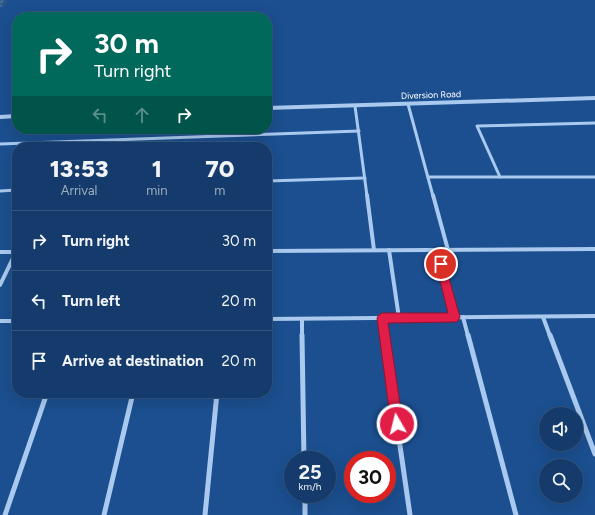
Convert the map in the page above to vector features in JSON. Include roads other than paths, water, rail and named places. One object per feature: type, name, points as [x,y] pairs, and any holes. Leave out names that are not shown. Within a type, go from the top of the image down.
[{"type":"street","name":"Diversion Road","points":[[272,108],[595,98]]},
{"type":"street","points":[[408,104],[448,250]]},
{"type":"street","points":[[355,106],[374,250]]},
{"type":"street","points":[[0,117],[12,116]]},
{"type":"street","points":[[500,177],[477,126],[595,124]]},
{"type":"street","points":[[55,142],[359,131]]},
{"type":"street","points":[[0,144],[12,144]]},
{"type":"street","points":[[428,177],[595,176]]},
{"type":"street","points":[[272,181],[365,178]]},
{"type":"street","points":[[0,191],[12,190]]},
{"type":"street","points":[[272,251],[595,249]]},
{"type":"street","points":[[389,250],[399,318]]},
{"type":"street","points":[[437,250],[455,317]]},
{"type":"street","points":[[0,252],[12,252]]},
{"type":"street","points":[[0,285],[12,262]]},
{"type":"street","points":[[272,319],[595,316]]},
{"type":"street","points":[[543,317],[595,454]]},
{"type":"street","points":[[382,318],[410,515]]},
{"type":"street","points":[[463,318],[516,515]]},
{"type":"street","points":[[302,319],[304,451]]},
{"type":"street","points":[[0,321],[12,321]]},
{"type":"street","points":[[5,515],[44,398]]},
{"type":"street","points":[[104,515],[132,398]]},
{"type":"street","points":[[205,515],[217,398]]},
{"type":"street","points":[[305,503],[305,515]]}]
